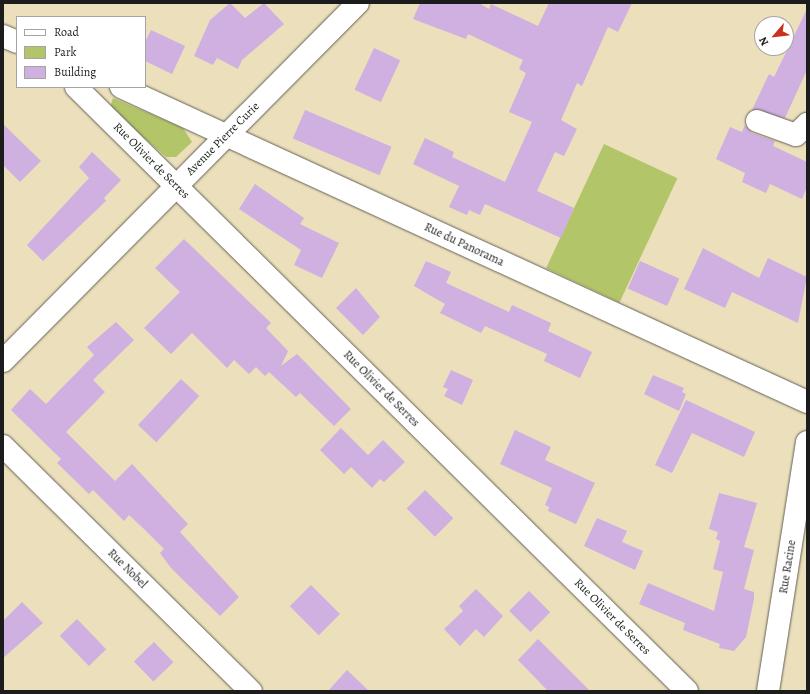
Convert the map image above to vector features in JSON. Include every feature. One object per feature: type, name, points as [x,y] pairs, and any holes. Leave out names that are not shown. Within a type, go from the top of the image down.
[{"type":"street","name":"Avenue Pierre Curie","points":[[3,361],[358,3]]},
{"type":"street","points":[[3,36],[16,42]]},
{"type":"street","name":"Rue Olivier de Serres","points":[[77,88],[687,691]]},
{"type":"street","name":"Rue du Panorama","points":[[123,88],[807,402]]},
{"type":"street","points":[[757,121],[796,135],[807,124]]},
{"type":"street","name":"Rue Racine","points":[[768,691],[807,442]]},
{"type":"street","name":"Rue Nobel","points":[[3,446],[251,691]]},
{"type":"green space","points":[[113,98],[183,128],[192,142],[176,157],[166,157],[110,108]]},
{"type":"green space","points":[[604,144],[677,178],[620,302],[546,268]]},
{"type":"building","points":[[230,3],[245,18],[264,3],[284,24],[242,60],[238,69],[217,58],[213,65],[194,56],[210,20]]},
{"type":"building","points":[[420,3],[479,3],[489,9],[491,4],[538,26],[549,3],[632,3],[618,32],[608,27],[582,86],[577,83],[561,120],[577,129],[564,156],[555,152],[537,191],[574,208],[561,238],[485,204],[480,215],[469,210],[467,215],[449,207],[459,186],[413,164],[425,138],[454,152],[452,157],[505,182],[532,122],[509,112],[526,73],[519,69],[523,60],[468,34],[466,39],[413,19]]},
{"type":"building","points":[[807,9],[807,70],[785,118],[752,110],[769,74],[774,77],[784,56],[794,56],[794,36]]},
{"type":"building","points":[[151,30],[185,46],[172,74],[146,61],[146,40]]},
{"type":"building","points":[[374,48],[400,60],[381,102],[355,90]]},
{"type":"building","points":[[305,110],[392,147],[379,175],[293,139]]},
{"type":"building","points":[[3,124],[41,161],[20,182],[3,165]]},
{"type":"building","points":[[745,125],[752,133],[775,141],[773,146],[807,162],[807,187],[802,199],[770,184],[766,193],[742,182],[745,173],[716,159],[730,127],[742,132]]},
{"type":"building","points":[[92,152],[121,180],[104,198],[106,201],[43,261],[27,245],[89,178],[79,167]]},
{"type":"building","points":[[255,184],[304,218],[300,224],[339,243],[322,278],[294,265],[301,250],[239,209]]},
{"type":"building","points":[[184,239],[271,323],[266,328],[288,351],[281,366],[297,354],[351,409],[334,426],[300,393],[296,397],[269,372],[265,376],[256,367],[249,374],[234,360],[227,368],[192,333],[171,354],[144,328],[180,292],[155,268]]},
{"type":"building","points":[[703,248],[759,278],[768,258],[807,277],[798,323],[732,292],[725,308],[684,289]]},
{"type":"building","points":[[426,261],[451,272],[446,283],[509,312],[512,305],[551,323],[548,331],[592,352],[580,378],[544,361],[547,354],[485,326],[481,333],[440,313],[445,304],[414,286]]},
{"type":"building","points":[[640,261],[679,278],[667,306],[628,288]]},
{"type":"building","points":[[356,288],[380,317],[363,335],[336,308]]},
{"type":"building","points":[[116,322],[134,340],[93,380],[105,392],[66,432],[115,481],[132,464],[188,524],[180,532],[239,597],[220,616],[171,568],[160,553],[164,549],[143,528],[129,515],[124,521],[93,490],[89,494],[57,463],[61,459],[11,410],[30,389],[46,404],[94,355],[87,347]]},
{"type":"building","points":[[451,370],[473,380],[462,405],[444,396],[448,389],[443,387]]},
{"type":"building","points":[[653,375],[684,388],[682,392],[686,394],[679,411],[644,394]]},
{"type":"building","points":[[181,379],[199,396],[156,442],[138,425]]},
{"type":"building","points":[[686,400],[755,432],[744,457],[692,433],[672,473],[655,465]]},
{"type":"building","points":[[341,428],[368,455],[383,440],[405,462],[384,482],[380,479],[372,488],[351,467],[344,474],[320,450]]},
{"type":"building","points":[[515,430],[551,447],[545,460],[595,483],[576,524],[548,511],[549,507],[545,505],[552,488],[500,464]]},
{"type":"building","points":[[425,490],[453,518],[435,537],[407,508]]},
{"type":"building","points":[[719,493],[757,503],[744,547],[754,550],[744,589],[754,592],[754,599],[746,637],[734,651],[719,648],[720,644],[683,630],[685,623],[639,604],[648,583],[714,611],[723,572],[713,569],[720,541],[716,539],[718,532],[709,529]]},
{"type":"building","points":[[597,518],[627,531],[622,542],[643,551],[635,570],[584,546]]},
{"type":"building","points":[[311,585],[340,614],[319,635],[290,606]]},
{"type":"building","points":[[476,589],[503,616],[484,637],[476,629],[460,646],[444,629],[463,611],[459,606]]},
{"type":"building","points":[[529,591],[550,612],[530,632],[509,611]]},
{"type":"building","points":[[22,602],[43,623],[3,658],[3,621]]},
{"type":"building","points":[[77,619],[106,649],[89,666],[60,636]]},
{"type":"building","points":[[538,639],[590,691],[548,691],[518,660]]},
{"type":"building","points":[[154,642],[173,662],[153,682],[134,661]]},
{"type":"building","points":[[347,670],[369,691],[328,691]]}]
